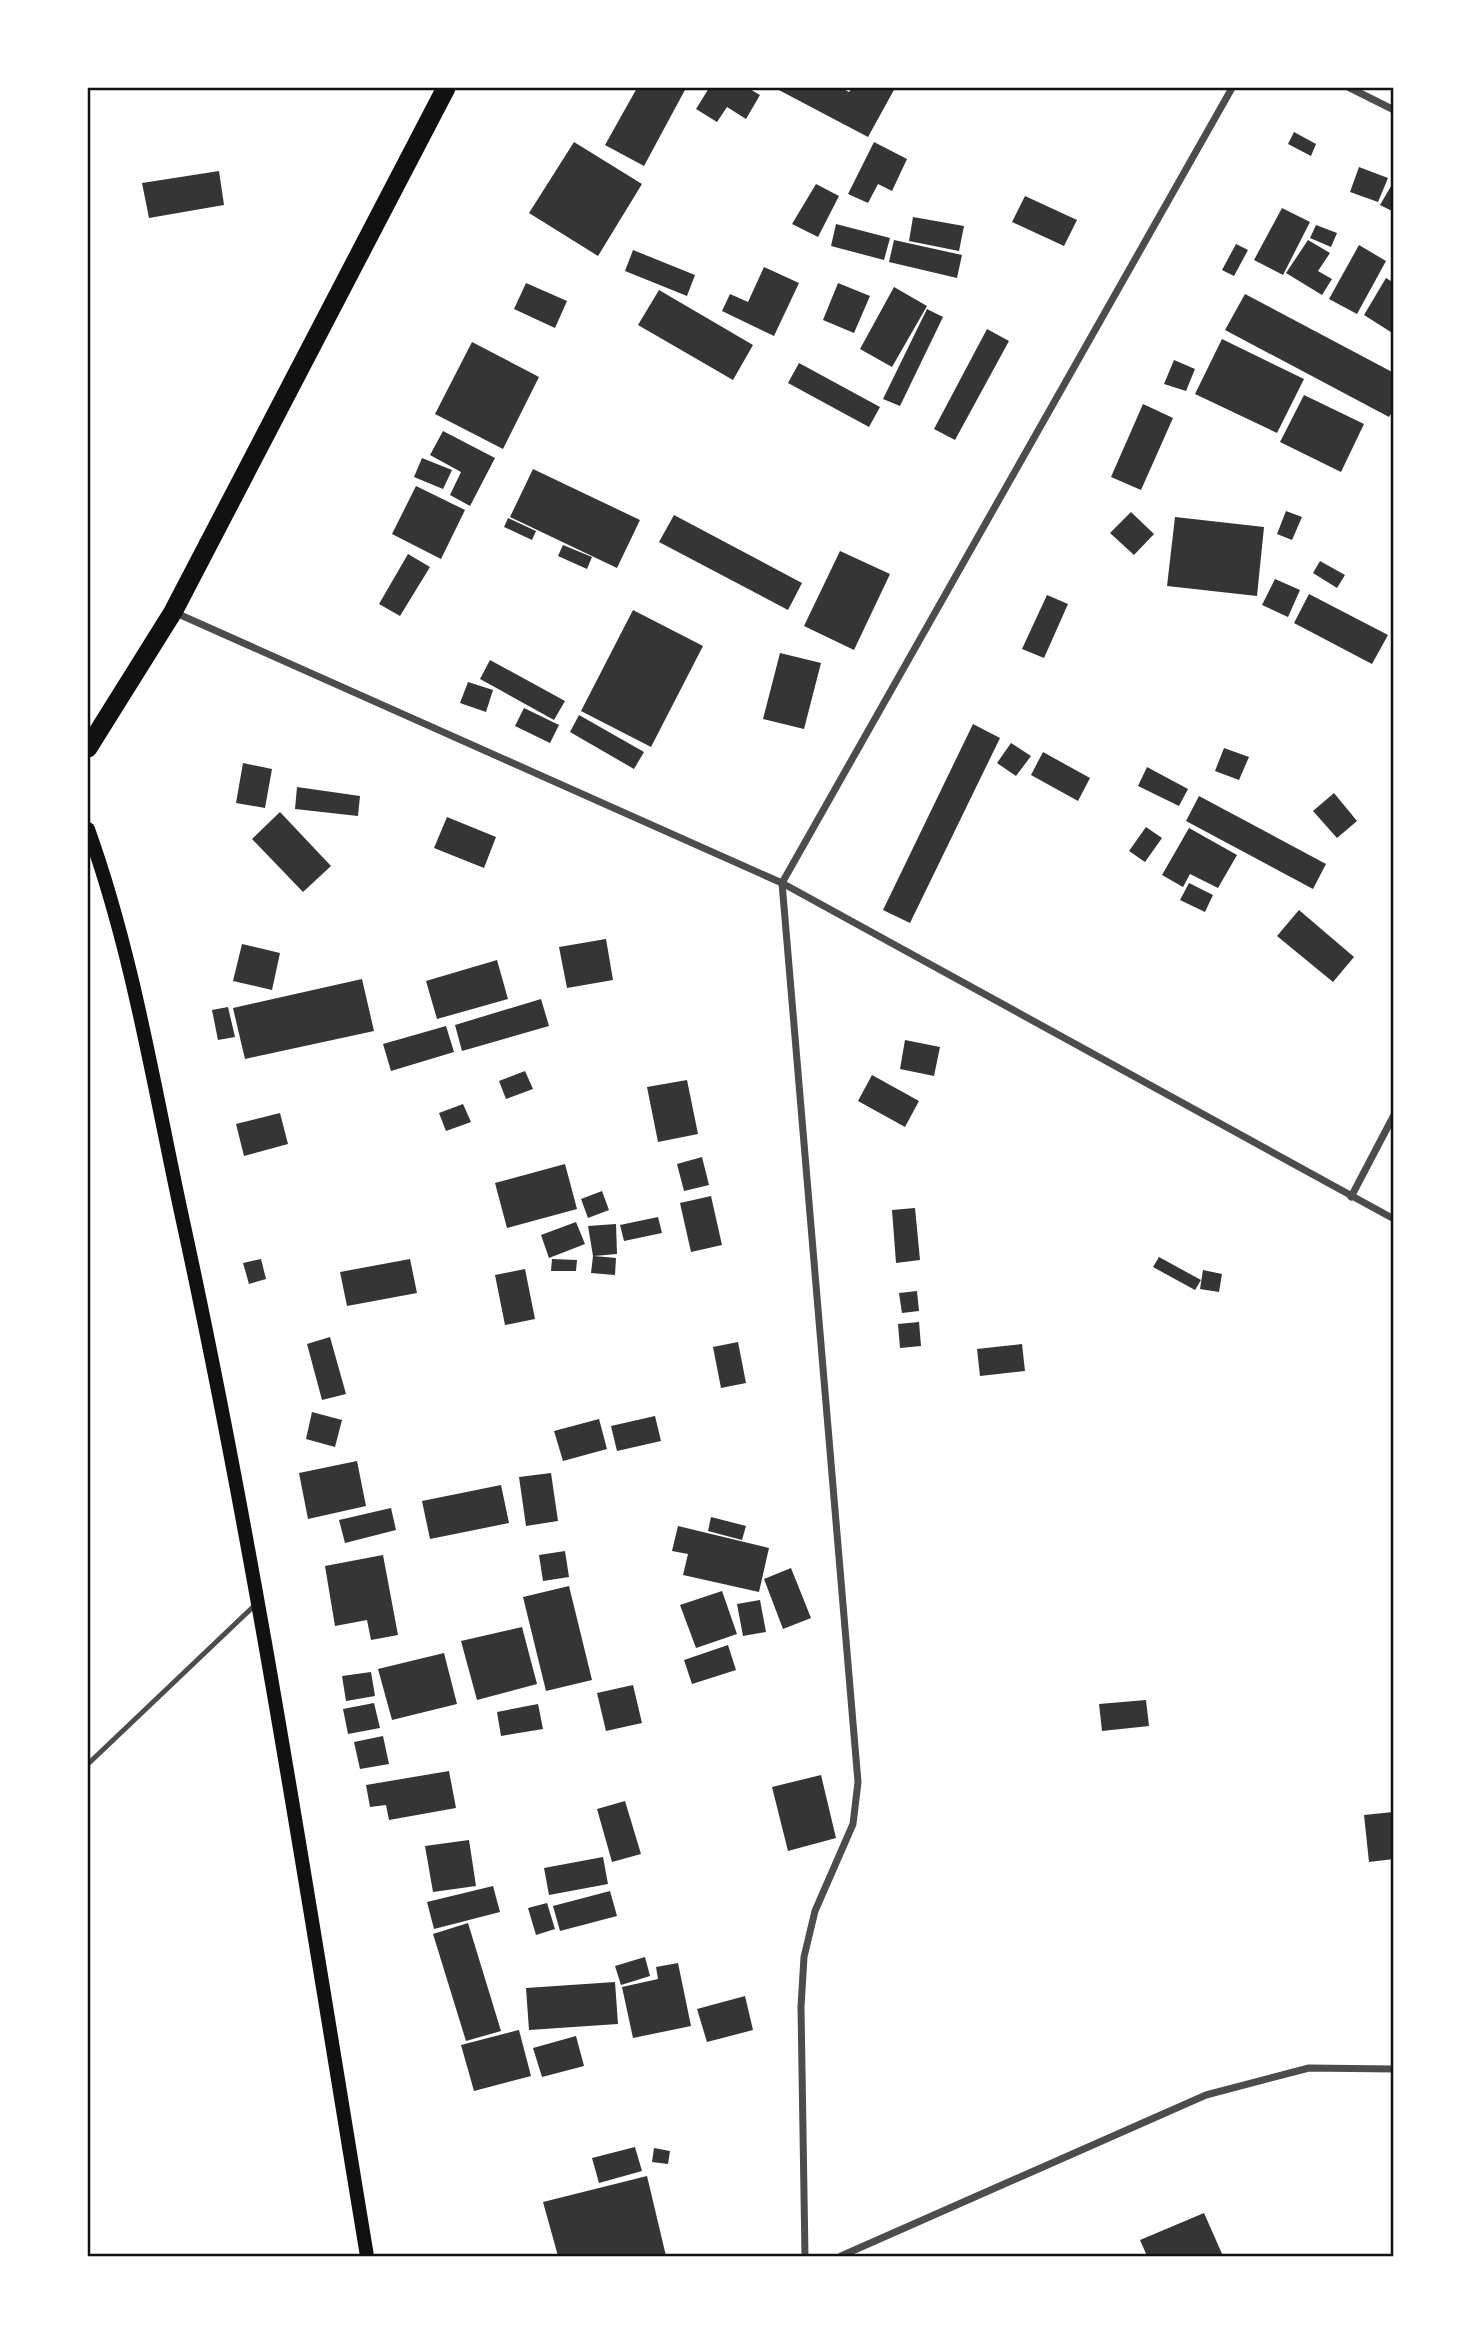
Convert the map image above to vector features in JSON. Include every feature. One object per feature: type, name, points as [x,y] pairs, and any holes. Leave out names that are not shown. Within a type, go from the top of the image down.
[{"type":"highway","points":[[88,748],[173,611],[446,88]]},
{"type":"main road","points":[[88,829],[113,900],[207,1334],[258,1602],[367,2256]]},
{"type":"street","points":[[805,2256],[801,2007],[804,1957],[815,1911],[853,1824],[858,1782],[782,883],[1232,88]]},
{"type":"street","points":[[1350,88],[1394,110]]},
{"type":"street","points":[[173,611],[782,883],[1394,1219]]},
{"type":"street","points":[[1351,1197],[1394,1115]]},
{"type":"street","points":[[841,2256],[1206,2095],[1310,2068],[1394,2069]]},
{"type":"lane","points":[[88,1764],[258,1602]]},
{"type":"building","points":[[637,88],[686,88],[644,166],[605,145]]},
{"type":"building","points":[[709,88],[748,88],[760,95],[746,119],[727,107],[717,122],[696,109]]},
{"type":"building","points":[[775,88],[842,88],[849,92],[852,88],[895,88],[868,137]]},
{"type":"building","points":[[1294,132],[1316,144],[1311,156],[1288,144]]},
{"type":"building","points":[[574,142],[642,184],[598,256],[529,213]]},
{"type":"building","points":[[874,142],[907,159],[892,191],[878,184],[868,203],[848,194]]},
{"type":"building","points":[[1359,167],[1388,178],[1378,202],[1350,192]]},
{"type":"building","points":[[219,171],[224,205],[149,218],[142,183]]},
{"type":"building","points":[[1394,181],[1394,212],[1380,205]]},
{"type":"building","points":[[816,184],[839,196],[818,237],[792,224]]},
{"type":"building","points":[[1025,196],[1077,220],[1064,246],[1012,222]]},
{"type":"building","points":[[1282,208],[1310,222],[1283,275],[1254,260]]},
{"type":"building","points":[[913,217],[964,226],[959,251],[909,241]]},
{"type":"building","points":[[836,224],[890,238],[884,260],[831,246]]},
{"type":"building","points":[[1316,225],[1337,233],[1331,247],[1310,238]]},
{"type":"building","points":[[894,240],[962,255],[957,278],[889,262]]},
{"type":"building","points":[[1308,240],[1330,253],[1318,271],[1332,279],[1322,295],[1286,273]]},
{"type":"building","points":[[1236,244],[1248,250],[1234,276],[1222,270]]},
{"type":"building","points":[[1359,245],[1386,261],[1357,314],[1329,299]]},
{"type":"building","points":[[633,250],[695,275],[687,296],[625,271]]},
{"type":"building","points":[[764,267],[799,283],[774,336],[722,311],[730,294],[748,302]]},
{"type":"building","points":[[1386,278],[1394,283],[1394,334],[1364,315]]},
{"type":"building","points":[[526,283],[567,301],[555,328],[514,309]]},
{"type":"building","points":[[838,283],[870,296],[854,333],[823,320]]},
{"type":"building","points":[[894,287],[927,306],[892,367],[860,349]]},
{"type":"building","points":[[659,290],[753,345],[733,380],[638,325]]},
{"type":"building","points":[[1245,294],[1394,373],[1394,409],[1389,417],[1225,330]]},
{"type":"building","points":[[927,309],[943,317],[900,406],[883,399]]},
{"type":"building","points":[[987,329],[1009,341],[955,440],[934,429]]},
{"type":"building","points":[[1222,339],[1304,379],[1277,433],[1195,394]]},
{"type":"building","points":[[472,342],[539,377],[503,449],[435,414]]},
{"type":"building","points":[[1174,360],[1195,369],[1186,391],[1164,384]]},
{"type":"building","points":[[799,363],[880,407],[869,427],[788,383]]},
{"type":"building","points":[[1304,395],[1364,424],[1341,472],[1280,442]]},
{"type":"building","points":[[1143,404],[1173,418],[1141,490],[1111,477]]},
{"type":"building","points":[[443,431],[495,458],[470,506],[450,495],[461,472],[430,455]]},
{"type":"building","points":[[422,458],[452,470],[443,489],[414,477]]},
{"type":"building","points":[[533,469],[640,520],[617,568],[510,517]]},
{"type":"building","points":[[416,486],[465,510],[441,559],[392,534]]},
{"type":"building","points":[[1286,511],[1302,517],[1292,540],[1277,534]]},
{"type":"building","points":[[1131,512],[1154,534],[1134,555],[1110,533]]},
{"type":"building","points":[[674,515],[802,583],[788,610],[659,542]]},
{"type":"building","points":[[1175,517],[1264,527],[1257,596],[1167,586]]},
{"type":"building","points":[[508,518],[536,531],[532,540],[504,527]]},
{"type":"building","points":[[563,545],[592,557],[587,569],[558,556]]},
{"type":"building","points":[[840,551],[890,574],[854,650],[804,626]]},
{"type":"building","points":[[408,554],[430,567],[400,616],[379,604]]},
{"type":"building","points":[[1320,561],[1345,575],[1337,588],[1313,573]]},
{"type":"building","points":[[1275,579],[1300,590],[1288,617],[1262,605]]},
{"type":"building","points":[[1309,594],[1388,635],[1372,664],[1294,623]]},
{"type":"building","points":[[1047,595],[1068,604],[1044,658],[1022,649]]},
{"type":"building","points":[[633,610],[703,646],[651,747],[581,711]]},
{"type":"building","points":[[780,653],[821,663],[804,729],[763,719]]},
{"type":"building","points":[[490,660],[565,701],[554,720],[480,679]]},
{"type":"building","points":[[468,682],[493,690],[486,712],[460,703]]},
{"type":"building","points":[[524,708],[559,725],[550,743],[515,726]]},
{"type":"building","points":[[579,715],[644,752],[634,769],[570,732]]},
{"type":"building","points":[[973,724],[1000,738],[910,923],[883,910]]},
{"type":"building","points":[[1011,743],[1031,756],[1016,776],[997,763]]},
{"type":"building","points":[[1224,748],[1249,757],[1239,780],[1215,771]]},
{"type":"building","points":[[1043,752],[1090,778],[1078,801],[1031,775]]},
{"type":"building","points":[[243,763],[272,769],[265,808],[236,803]]},
{"type":"building","points":[[1147,767],[1188,789],[1179,806],[1138,786]]},
{"type":"building","points":[[297,787],[360,796],[358,816],[295,809]]},
{"type":"building","points":[[1334,793],[1357,821],[1337,838],[1313,811]]},
{"type":"building","points":[[1199,796],[1326,864],[1313,889],[1186,821]]},
{"type":"building","points":[[280,812],[331,866],[303,892],[252,839]]},
{"type":"building","points":[[447,817],[496,837],[484,868],[434,848]]},
{"type":"building","points":[[1146,827],[1162,838],[1145,862],[1129,851]]},
{"type":"building","points":[[1189,828],[1237,855],[1218,888],[1190,874],[1183,887],[1162,875]]},
{"type":"building","points":[[1189,883],[1213,895],[1205,912],[1180,900]]},
{"type":"building","points":[[1299,910],[1354,957],[1333,982],[1277,936]]},
{"type":"building","points":[[606,939],[613,980],[567,988],[559,947]]},
{"type":"building","points":[[242,944],[280,953],[272,990],[233,981]]},
{"type":"building","points":[[497,960],[508,999],[437,1019],[426,981]]},
{"type":"building","points":[[362,979],[374,1031],[245,1059],[233,1008]]},
{"type":"building","points":[[541,999],[549,1026],[462,1051],[455,1025]]},
{"type":"building","points":[[228,1007],[235,1037],[218,1040],[212,1010]]},
{"type":"building","points":[[446,1026],[454,1052],[391,1071],[383,1044]]},
{"type":"building","points":[[905,1040],[940,1047],[934,1076],[900,1069]]},
{"type":"building","points":[[525,1071],[533,1089],[506,1099],[499,1081]]},
{"type":"building","points":[[872,1075],[919,1101],[905,1127],[858,1101]]},
{"type":"building","points":[[687,1080],[698,1134],[658,1142],[647,1087]]},
{"type":"building","points":[[463,1104],[471,1122],[446,1131],[439,1113]]},
{"type":"building","points":[[280,1113],[288,1144],[244,1156],[236,1124]]},
{"type":"building","points":[[702,1157],[709,1185],[684,1191],[677,1164]]},
{"type":"building","points":[[565,1164],[577,1209],[507,1228],[495,1183]]},
{"type":"building","points":[[602,1191],[609,1210],[588,1218],[581,1199]]},
{"type":"building","points":[[711,1196],[722,1245],[691,1252],[680,1203]]},
{"type":"building","points":[[915,1208],[920,1260],[896,1263],[892,1210]]},
{"type":"building","points":[[658,1217],[662,1233],[624,1241],[620,1225]]},
{"type":"building","points":[[576,1222],[585,1244],[549,1258],[541,1235]]},
{"type":"building","points":[[616,1224],[617,1254],[594,1256],[616,1258],[615,1275],[591,1273],[593,1256],[588,1226]]},
{"type":"building","points":[[1159,1257],[1201,1280],[1195,1290],[1153,1267]]},
{"type":"building","points":[[261,1259],[266,1279],[249,1284],[243,1263]]},
{"type":"building","points":[[410,1259],[417,1293],[347,1306],[340,1272]]},
{"type":"building","points":[[552,1259],[577,1260],[576,1271],[551,1271]]},
{"type":"building","points":[[525,1269],[535,1319],[505,1325],[495,1275]]},
{"type":"building","points":[[1203,1270],[1222,1274],[1219,1292],[1200,1289]]},
{"type":"building","points":[[917,1291],[919,1311],[902,1313],[899,1293]]},
{"type":"building","points":[[919,1322],[921,1346],[900,1348],[898,1324]]},
{"type":"building","points":[[330,1337],[346,1394],[322,1400],[307,1344]]},
{"type":"building","points":[[738,1342],[746,1383],[721,1388],[713,1347]]},
{"type":"building","points":[[1022,1344],[1025,1371],[980,1376],[977,1349]]},
{"type":"building","points":[[312,1412],[342,1420],[335,1447],[306,1439]]},
{"type":"building","points":[[655,1416],[661,1441],[617,1451],[611,1426]]},
{"type":"building","points":[[599,1419],[607,1449],[563,1461],[554,1431]]},
{"type":"building","points":[[357,1461],[366,1506],[308,1519],[299,1473]]},
{"type":"building","points":[[551,1473],[558,1521],[526,1526],[519,1477]]},
{"type":"building","points":[[501,1485],[509,1523],[430,1539],[422,1501]]},
{"type":"building","points":[[391,1508],[396,1530],[345,1543],[339,1520]]},
{"type":"building","points":[[711,1517],[746,1526],[742,1540],[708,1531]]},
{"type":"building","points":[[678,1526],[769,1548],[759,1592],[683,1575],[688,1554],[672,1551]]},
{"type":"building","points":[[565,1551],[569,1577],[543,1581],[539,1555]]},
{"type":"building","points":[[383,1555],[398,1635],[371,1640],[367,1620],[335,1626],[325,1566]]},
{"type":"building","points":[[791,1568],[811,1618],[783,1629],[764,1579]]},
{"type":"building","points":[[569,1586],[592,1680],[546,1691],[523,1597]]},
{"type":"building","points":[[722,1591],[737,1634],[696,1648],[680,1605]]},
{"type":"building","points":[[760,1600],[766,1632],[743,1636],[737,1604]]},
{"type":"building","points":[[522,1627],[537,1684],[477,1700],[461,1641]]},
{"type":"building","points":[[728,1645],[736,1670],[692,1684],[684,1660]]},
{"type":"building","points":[[444,1653],[457,1704],[392,1720],[378,1669]]},
{"type":"building","points":[[371,1672],[375,1696],[346,1701],[342,1676]]},
{"type":"building","points":[[633,1685],[642,1723],[606,1731],[597,1693]]},
{"type":"building","points":[[1146,1700],[1149,1726],[1102,1731],[1099,1704]]},
{"type":"building","points":[[374,1703],[380,1728],[348,1734],[343,1709]]},
{"type":"building","points":[[538,1704],[543,1729],[501,1736],[497,1712]]},
{"type":"building","points":[[383,1736],[389,1764],[360,1769],[354,1742]]},
{"type":"building","points":[[449,1771],[456,1808],[389,1820],[386,1805],[370,1807],[366,1785]]},
{"type":"building","points":[[821,1775],[836,1838],[788,1851],[772,1787]]},
{"type":"building","points":[[625,1801],[641,1854],[612,1862],[597,1809]]},
{"type":"building","points":[[1393,1812],[1394,1859],[1369,1862],[1364,1815]]},
{"type":"building","points":[[469,1840],[476,1886],[433,1892],[425,1846]]},
{"type":"building","points":[[603,1857],[608,1884],[549,1895],[544,1868]]},
{"type":"building","points":[[493,1886],[500,1912],[434,1929],[427,1902]]},
{"type":"building","points":[[610,1891],[617,1916],[560,1931],[553,1906]]},
{"type":"building","points":[[547,1903],[555,1929],[536,1935],[528,1908]]},
{"type":"building","points":[[468,1923],[501,2031],[466,2041],[433,1934]]},
{"type":"building","points":[[645,1957],[650,1976],[621,1985],[615,1966]]},
{"type":"building","points":[[678,1963],[691,2026],[633,2038],[622,1987],[658,1979],[656,1967]]},
{"type":"building","points":[[615,1982],[618,2024],[529,2030],[526,1988]]},
{"type":"building","points":[[745,1996],[753,2030],[707,2042],[697,2009]]},
{"type":"building","points":[[519,2030],[531,2076],[474,2091],[461,2045]]},
{"type":"building","points":[[576,2036],[584,2066],[542,2077],[533,2048]]},
{"type":"building","points":[[635,2147],[642,2171],[599,2183],[592,2158]]},
{"type":"building","points":[[654,2148],[670,2151],[668,2164],[652,2162]]},
{"type":"building","points":[[647,2176],[666,2256],[558,2256],[543,2202]]},
{"type":"building","points":[[1204,2213],[1223,2256],[1147,2256],[1140,2240]]}]
